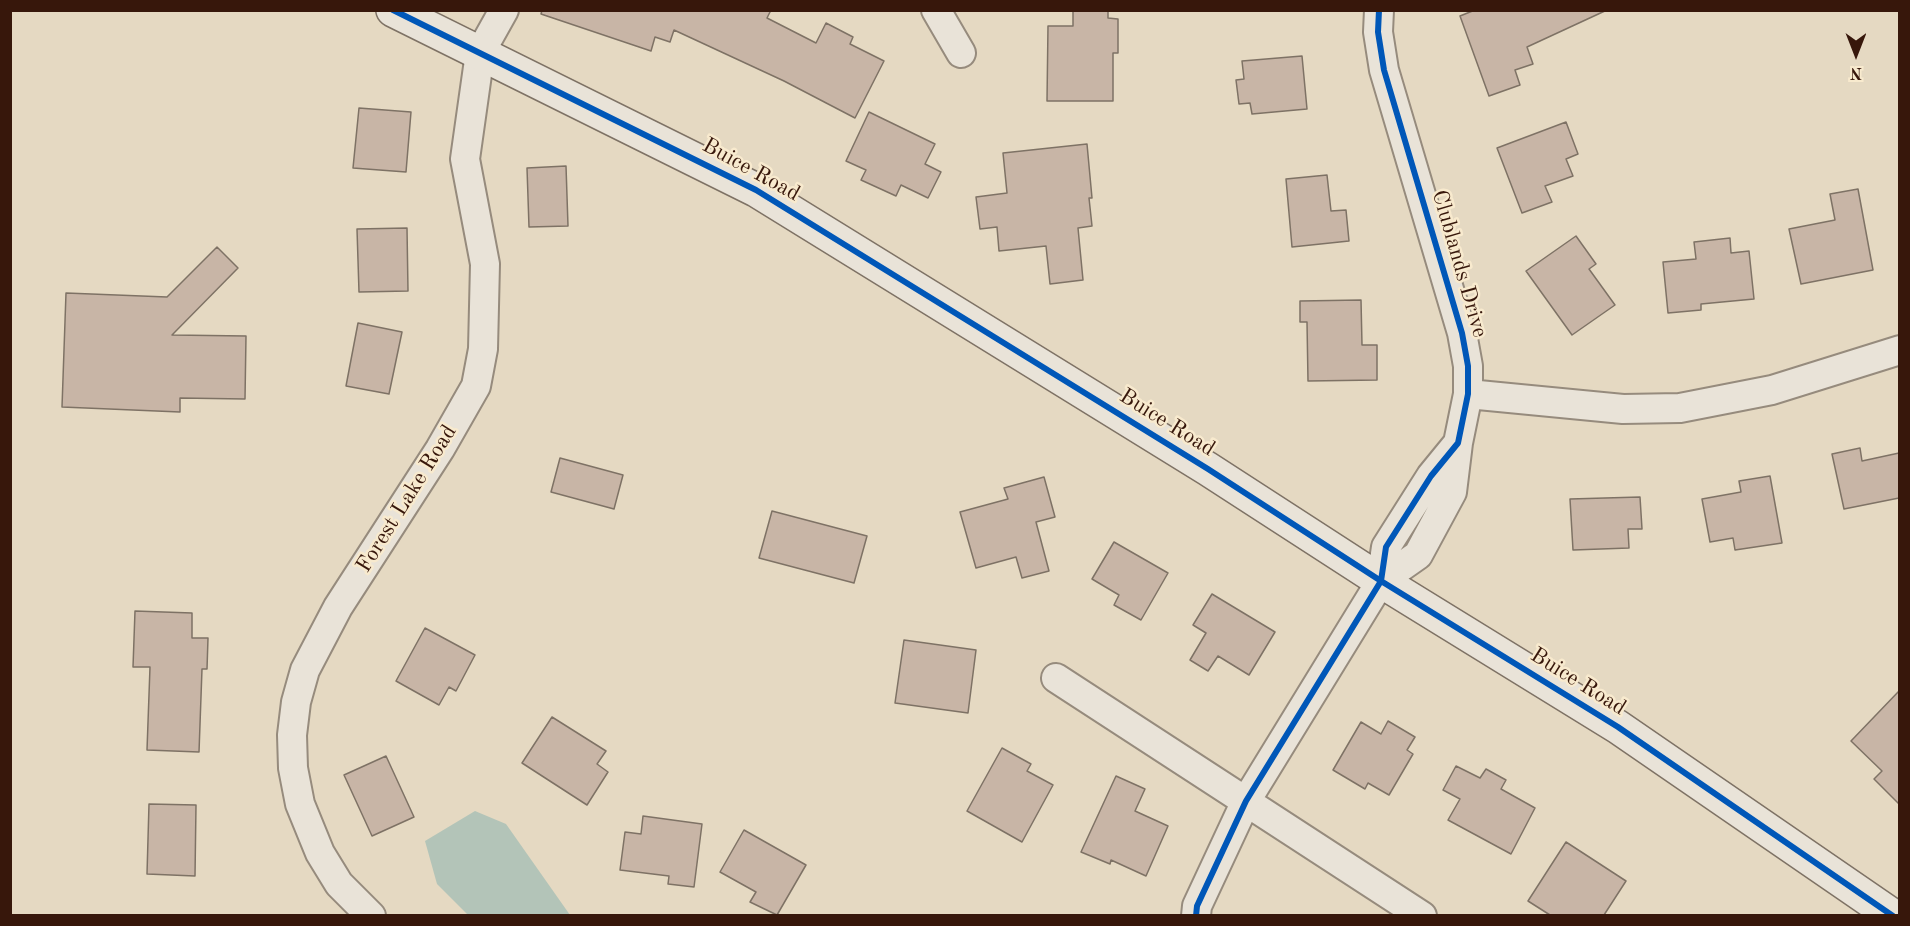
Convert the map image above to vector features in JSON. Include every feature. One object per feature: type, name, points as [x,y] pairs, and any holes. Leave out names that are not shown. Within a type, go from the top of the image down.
[{"type":"street","name":"Buice Road","points":[[393,10],[756,190],[1208,469],[1381,581],[1618,727],[1893,915]]},
{"type":"street","points":[[480,53],[504,10]]},
{"type":"street","points":[[936,10],[961,53]]},
{"type":"street","name":"Clublands Drive","points":[[1379,10],[1378,32],[1384,70],[1462,333],[1468,366],[1468,394],[1458,443],[1431,476],[1386,547],[1381,581]]},
{"type":"street","name":"Forest Lake Road","points":[[371,915],[339,884],[320,853],[300,804],[293,768],[292,735],[296,702],[305,670],[338,607],[440,449],[476,386],[483,349],[486,264],[465,159],[480,53]]},
{"type":"street","points":[[1468,394],[1623,410],[1680,408],[1772,390],[1899,350]]},
{"type":"street","points":[[1196,915],[1197,906],[1246,801],[1381,581]]},
{"type":"street","points":[[1056,678],[1422,915]]},
{"type":"shaded area","points":[[475,811],[506,824],[570,915],[468,915],[437,884],[425,841]]},
{"type":"building","points":[[542,10],[771,10],[767,18],[816,43],[826,23],[853,37],[850,44],[884,61],[855,118],[784,81],[674,30],[670,42],[655,37],[651,51],[541,14]]},
{"type":"building","points":[[1073,10],[1108,10],[1108,18],[1118,19],[1118,53],[1113,53],[1113,101],[1047,101],[1048,26],[1073,26]]},
{"type":"building","points":[[1475,10],[1607,10],[1527,47],[1533,64],[1515,70],[1520,85],[1489,96],[1460,16]]},
{"type":"building","points":[[1302,56],[1307,109],[1252,114],[1250,103],[1239,104],[1236,80],[1244,79],[1242,61]]},
{"type":"building","points":[[359,108],[411,112],[406,172],[353,168]]},
{"type":"building","points":[[869,112],[935,144],[925,164],[941,172],[928,198],[901,185],[896,196],[861,180],[866,170],[846,161]]},
{"type":"building","points":[[1566,122],[1578,154],[1566,159],[1573,176],[1545,186],[1552,202],[1522,213],[1497,148]]},
{"type":"building","points":[[1087,144],[1092,226],[1078,228],[1083,280],[1050,284],[1046,246],[999,251],[997,227],[980,229],[976,197],[1007,193],[1003,153]]},
{"type":"building","points":[[566,166],[568,226],[529,227],[527,168]]},
{"type":"building","points":[[1327,175],[1331,211],[1346,210],[1349,241],[1292,247],[1286,179]]},
{"type":"building","points":[[1858,189],[1873,270],[1801,284],[1789,229],[1835,220],[1830,194]]},
{"type":"building","points":[[407,228],[408,291],[359,292],[357,229]]},
{"type":"building","points":[[1576,236],[1596,264],[1589,269],[1615,305],[1572,335],[1526,271]]},
{"type":"building","points":[[1730,238],[1731,253],[1749,251],[1754,299],[1701,304],[1701,310],[1668,313],[1663,262],[1696,259],[1694,242]]},
{"type":"building","points":[[217,247],[238,268],[172,335],[246,336],[245,399],[180,398],[180,412],[62,407],[66,293],[167,297]]},
{"type":"building","points":[[1361,300],[1362,345],[1377,345],[1377,380],[1308,381],[1307,322],[1300,322],[1300,301]]},
{"type":"building","points":[[358,323],[402,332],[389,394],[346,386]]},
{"type":"building","points":[[1860,448],[1862,461],[1899,453],[1899,498],[1844,509],[1832,454]]},
{"type":"building","points":[[560,458],[623,475],[614,509],[551,492]]},
{"type":"building","points":[[1770,476],[1782,543],[1735,550],[1733,538],[1710,542],[1702,499],[1741,492],[1739,481]]},
{"type":"building","points":[[1044,477],[1055,517],[1036,522],[1049,571],[1022,578],[1016,557],[976,568],[960,512],[1008,499],[1004,488]]},
{"type":"building","points":[[1640,497],[1642,529],[1628,529],[1629,548],[1573,550],[1570,499]]},
{"type":"building","points":[[772,511],[867,536],[854,583],[759,558]]},
{"type":"building","points":[[1114,542],[1168,573],[1141,620],[1114,605],[1119,595],[1092,579]]},
{"type":"building","points":[[1212,594],[1275,632],[1249,675],[1218,656],[1208,671],[1190,660],[1206,633],[1193,625]]},
{"type":"building","points":[[135,611],[192,613],[192,638],[208,638],[207,669],[202,669],[199,752],[147,750],[150,667],[133,667]]},
{"type":"building","points":[[425,628],[475,655],[456,691],[449,687],[439,705],[396,681]]},
{"type":"building","points":[[904,640],[976,650],[968,713],[895,703]]},
{"type":"building","points":[[1899,691],[1899,804],[1874,779],[1882,771],[1851,741]]},
{"type":"building","points":[[552,717],[606,751],[597,764],[608,772],[587,805],[522,763]]},
{"type":"building","points":[[1388,721],[1415,737],[1407,750],[1413,754],[1389,795],[1368,783],[1365,789],[1333,770],[1361,722],[1381,734]]},
{"type":"building","points":[[1002,748],[1031,764],[1027,771],[1053,785],[1022,842],[967,811]]},
{"type":"building","points":[[386,756],[414,817],[372,836],[344,775]]},
{"type":"building","points":[[1456,766],[1480,778],[1486,769],[1506,780],[1501,789],[1535,808],[1511,854],[1448,820],[1460,799],[1443,790]]},
{"type":"building","points":[[1116,776],[1145,789],[1135,811],[1168,826],[1146,876],[1111,860],[1110,864],[1081,852]]},
{"type":"building","points":[[149,804],[196,805],[195,876],[147,874]]},
{"type":"building","points":[[643,816],[702,824],[694,887],[668,884],[669,876],[620,870],[625,832],[641,834]]},
{"type":"building","points":[[744,830],[806,865],[777,915],[750,902],[756,892],[720,872]]},
{"type":"building","points":[[1566,842],[1626,881],[1604,915],[1550,915],[1528,901]]},
{"type":"cycle path","points":[[393,10],[756,190],[1208,469],[1381,581],[1618,727],[1893,916]]},
{"type":"cycle path","points":[[1196,916],[1197,906],[1246,801],[1381,581],[1386,547],[1431,476],[1458,443],[1468,394],[1468,366],[1462,333],[1384,70],[1378,32],[1379,10]]}]
